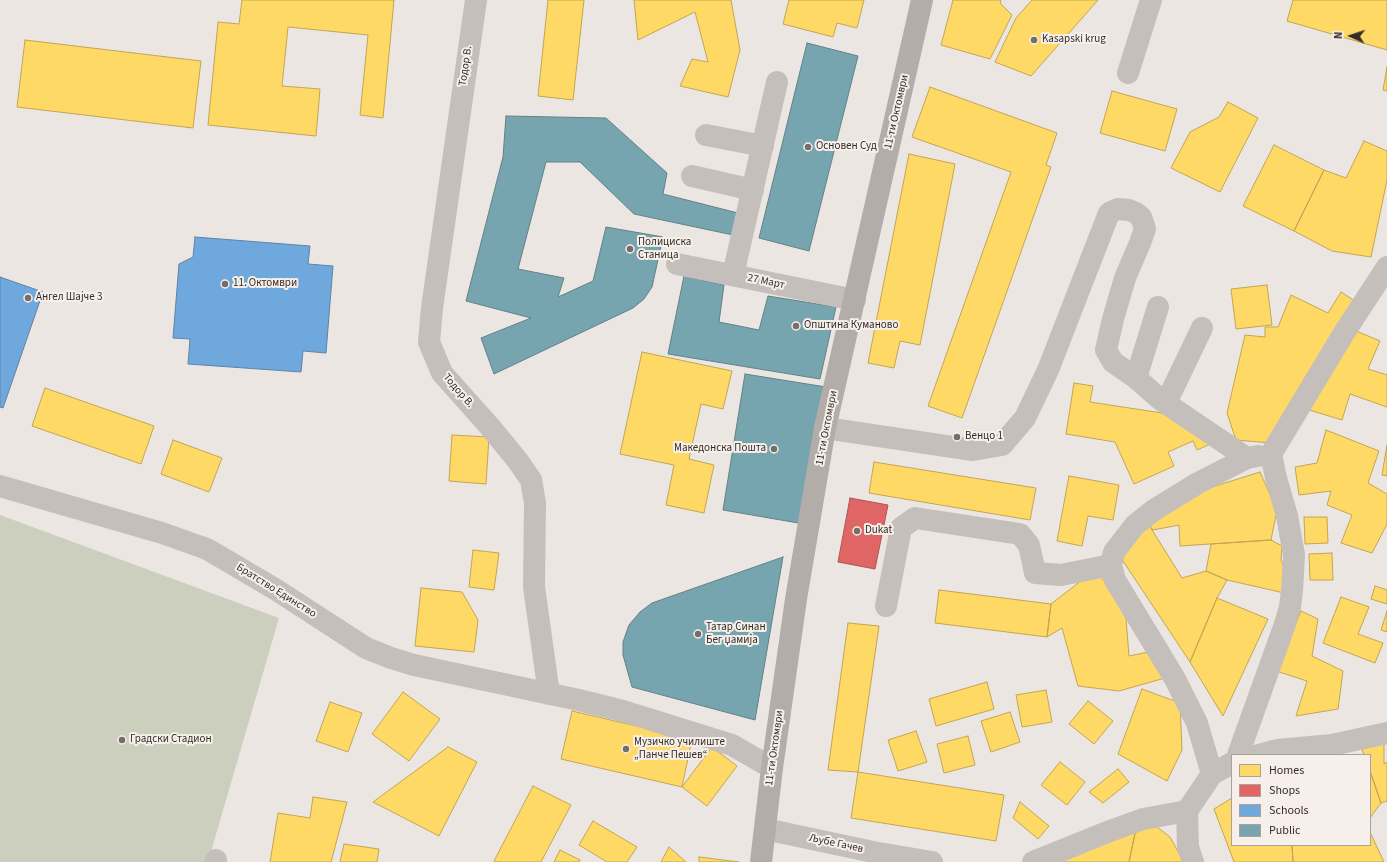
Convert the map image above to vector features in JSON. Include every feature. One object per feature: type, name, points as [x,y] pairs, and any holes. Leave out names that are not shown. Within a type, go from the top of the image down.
[{"type":"main road","name":"11-ти Октомври","points":[[761,862],[772,768],[796,599],[825,428],[922,0]]},
{"type":"street","name":"Тодор В.","points":[[476,0],[432,308],[429,342],[442,373],[495,433],[518,461],[531,480],[535,503],[534,587],[549,694]]},
{"type":"street","points":[[1128,73],[1151,0]]},
{"type":"street","points":[[733,275],[777,82]]},
{"type":"street","points":[[706,135],[763,146]]},
{"type":"street","points":[[692,176],[753,190]]},
{"type":"street","points":[[825,428],[973,450],[1002,445],[1024,418],[1048,370],[1109,213],[1118,209],[1129,210],[1136,213],[1141,217],[1145,229],[1125,278],[1106,350],[1113,362],[1136,378],[1166,403],[1247,458]]},
{"type":"street","name":"27 Март","points":[[677,264],[855,300]]},
{"type":"street","points":[[1238,754],[1285,624],[1292,592],[1294,556],[1272,454],[1344,333],[1387,267]]},
{"type":"street","points":[[1136,378],[1158,306]]},
{"type":"street","points":[[1166,403],[1202,328]]},
{"type":"street","points":[[1212,774],[1197,723],[1175,679],[1114,580],[1111,565],[1114,552],[1135,525],[1154,510],[1192,487],[1247,458],[1272,454]]},
{"type":"street","name":"Братство Единство","points":[[0,486],[162,533],[207,549],[276,589],[366,648],[391,658],[623,711],[732,745],[772,768]]},
{"type":"street","points":[[886,606],[901,528],[915,518],[1020,534],[1029,545],[1035,573],[1061,575],[1111,565]]},
{"type":"street","points":[[1264,754],[1278,750],[1332,745],[1387,734]]},
{"type":"street","points":[[1193,862],[1188,847],[1188,811],[1212,774],[1231,764]]},
{"type":"street","points":[[1033,862],[1143,819],[1188,811]]},
{"type":"street","name":"Љубе Гачев","points":[[765,829],[872,857],[932,862]]},
{"type":"green space","name":"Градски Стадион","points":[[0,515],[279,618],[208,862],[0,862]]},
{"type":"building: Homes","points":[[242,0],[394,0],[383,118],[360,115],[368,35],[288,27],[282,86],[320,89],[316,136],[208,125],[218,22],[239,24]]},
{"type":"building: Homes","points":[[548,0],[584,0],[573,100],[538,96]]},
{"type":"building: Homes","points":[[634,0],[731,0],[740,50],[728,97],[680,86],[692,59],[708,62],[695,12],[638,40]]},
{"type":"building: Homes","points":[[789,0],[864,0],[857,28],[837,23],[833,37],[783,24]]},
{"type":"building: Homes","points":[[953,0],[1001,0],[1000,3],[1012,15],[990,59],[941,45]]},
{"type":"building: Homes","name":"Kasapski krug","points":[[1032,0],[1098,0],[1031,76],[995,62],[1016,18]]},
{"type":"building: Homes","points":[[1293,0],[1387,0],[1387,50],[1287,21]]},
{"type":"building: Homes","points":[[25,40],[201,61],[193,128],[17,107]]},
{"type":"building: Homes","points":[[1387,67],[1387,91],[1383,90]]},
{"type":"building: Homes","points":[[930,87],[1057,133],[1046,165],[1051,167],[962,418],[928,406],[1011,172],[912,137]]},
{"type":"building: Homes","points":[[1112,91],[1177,109],[1165,151],[1100,133]]},
{"type":"building: Homes","points":[[1228,102],[1258,118],[1220,192],[1171,168],[1190,132],[1219,117]]},
{"type":"building: Homes","points":[[1364,141],[1387,151],[1387,180],[1371,257],[1332,251],[1294,231],[1324,170],[1346,178]]},
{"type":"building: Homes","points":[[1274,145],[1324,170],[1294,231],[1243,206]]},
{"type":"building: Homes","points":[[909,154],[955,164],[920,345],[900,341],[894,368],[868,363]]},
{"type":"building: Homes","points":[[1267,285],[1272,325],[1236,329],[1231,289]]},
{"type":"building: Homes","points":[[1341,292],[1358,303],[1271,443],[1236,440],[1227,413],[1245,335],[1265,337],[1265,327],[1278,327],[1291,295],[1328,313]]},
{"type":"building: Homes","points":[[1354,330],[1380,341],[1368,369],[1387,375],[1387,407],[1350,394],[1342,420],[1306,409]]},
{"type":"building: Homes","points":[[642,352],[732,371],[723,409],[701,404],[689,459],[714,465],[704,513],[666,505],[674,465],[620,454]]},
{"type":"building: Homes","points":[[1074,383],[1093,386],[1090,402],[1175,415],[1215,442],[1197,450],[1193,441],[1168,452],[1174,466],[1134,484],[1115,442],[1066,434]]},
{"type":"building: Homes","points":[[45,388],[154,426],[141,464],[32,426]]},
{"type":"building: Homes","points":[[1326,430],[1379,451],[1368,483],[1387,494],[1387,524],[1372,553],[1341,543],[1352,515],[1327,505],[1331,491],[1299,495],[1295,467],[1317,463]]},
{"type":"building: Homes","points":[[452,435],[489,437],[486,484],[449,481]]},
{"type":"building: Homes","points":[[173,440],[222,458],[209,492],[161,474]]},
{"type":"building: Homes","points":[[1387,445],[1387,476],[1382,475]]},
{"type":"building: Homes","points":[[874,462],[1036,488],[1030,520],[869,493]]},
{"type":"building: Homes","points":[[1260,472],[1277,510],[1271,540],[1180,546],[1179,525],[1153,530],[1147,522],[1187,495]]},
{"type":"building: Homes","points":[[1069,476],[1119,485],[1113,520],[1088,516],[1082,546],[1057,541]]},
{"type":"building: Homes","points":[[1304,517],[1327,517],[1328,543],[1305,544]]},
{"type":"building: Homes","points":[[1147,522],[1182,578],[1206,571],[1227,580],[1217,598],[1190,662],[1121,558]]},
{"type":"building: Homes","points":[[1271,540],[1282,546],[1281,560],[1285,569],[1284,593],[1227,580],[1206,571],[1211,544]]},
{"type":"building: Homes","points":[[473,550],[499,553],[494,590],[469,587]]},
{"type":"building: Homes","points":[[1332,553],[1333,580],[1310,580],[1309,554]]},
{"type":"building: Homes","points":[[1095,570],[1125,606],[1129,656],[1153,651],[1165,678],[1119,691],[1078,686],[1062,628],[1047,637],[1051,604]]},
{"type":"building: Homes","points":[[1375,586],[1387,590],[1387,604],[1371,599]]},
{"type":"building: Homes","points":[[421,588],[462,592],[478,620],[474,652],[415,646]]},
{"type":"building: Homes","points":[[939,590],[1051,604],[1047,637],[935,623]]},
{"type":"building: Homes","points":[[1341,597],[1369,607],[1358,634],[1383,643],[1375,663],[1323,643]]},
{"type":"building: Homes","points":[[1217,598],[1268,619],[1223,716],[1190,662]]},
{"type":"building: Homes","points":[[1301,611],[1318,619],[1312,656],[1343,671],[1338,709],[1296,716],[1307,681],[1276,671]]},
{"type":"building: Homes","points":[[1387,611],[1387,632],[1381,630]]},
{"type":"building: Homes","points":[[848,623],[879,626],[858,772],[828,770]]},
{"type":"building: Homes","points":[[987,682],[994,709],[936,726],[929,699]]},
{"type":"building: Homes","points":[[1142,689],[1180,703],[1182,750],[1167,781],[1118,754]]},
{"type":"building: Homes","points":[[1046,690],[1052,722],[1022,727],[1016,695]]},
{"type":"building: Homes","points":[[403,692],[440,719],[409,761],[372,734]]},
{"type":"building: Homes","points":[[1088,701],[1113,721],[1094,744],[1069,724]]},
{"type":"building: Homes","points":[[330,702],[362,713],[348,752],[316,741]]},
{"type":"building: Homes","name":"Музичко училиште „Панче Пешев“","points":[[572,711],[692,739],[682,787],[561,759]]},
{"type":"building: Homes","points":[[1010,712],[1020,742],[991,752],[981,721]]},
{"type":"building: Homes","points":[[916,731],[927,762],[898,771],[888,740]]},
{"type":"building: Homes","points":[[968,736],[975,765],[944,773],[937,744]]},
{"type":"building: Homes","points":[[1384,741],[1384,764],[1387,762],[1387,801],[1381,803],[1371,774],[1371,754],[1364,754],[1362,749]]},
{"type":"building: Homes","points":[[448,747],[477,762],[439,836],[373,802]]},
{"type":"building: Homes","points":[[712,747],[737,766],[707,806],[682,787]]},
{"type":"building: Homes","points":[[1060,762],[1085,782],[1067,805],[1041,785]]},
{"type":"building: Homes","points":[[1118,769],[1129,782],[1103,803],[1089,792]]},
{"type":"building: Homes","points":[[858,772],[1004,795],[996,841],[851,818]]},
{"type":"building: Homes","points":[[1371,774],[1381,803],[1371,817]]},
{"type":"building: Homes","points":[[533,786],[571,805],[541,862],[495,862],[494,861]]},
{"type":"building: Homes","points":[[313,797],[347,802],[331,862],[270,862],[278,813],[310,818]]},
{"type":"building: Homes","points":[[1231,799],[1231,846],[1292,846],[1293,862],[1234,862],[1214,809]]},
{"type":"building: Homes","points":[[1020,802],[1049,826],[1038,839],[1013,818]]},
{"type":"building: Homes","points":[[593,821],[637,847],[627,862],[607,862],[579,845]]},
{"type":"building: Homes","points":[[1137,824],[1129,862],[1049,862]]},
{"type":"building: Homes","points":[[1137,824],[1157,827],[1170,837],[1184,862],[1129,862]]},
{"type":"building: Homes","points":[[1371,834],[1384,862],[1293,862],[1292,846],[1371,846]]},
{"type":"building: Homes","points":[[344,844],[379,849],[377,862],[340,862]]},
{"type":"building: Homes","points":[[669,847],[686,862],[661,862]]},
{"type":"building: Homes","points":[[560,850],[580,860],[579,862],[554,862]]},
{"type":"building: Homes","points":[[699,857],[739,862],[699,862]]},
{"type":"building: Shops","points":[[850,498],[888,505],[875,569],[838,562]]},
{"type":"building: Schools","points":[[195,237],[310,246],[308,264],[333,266],[326,353],[303,351],[301,372],[188,364],[190,339],[173,338],[179,264],[193,257]]},
{"type":"building: Schools","points":[[0,277],[43,292],[3,408],[0,407]]},
{"type":"building: Public","name":"Основен Суд","points":[[807,43],[858,56],[809,251],[759,238]]},
{"type":"building: Public","name":"Полициска Станица","points":[[506,116],[606,118],[667,173],[663,194],[738,213],[733,235],[634,214],[580,162],[546,162],[518,269],[564,278],[558,297],[593,281],[606,227],[663,237],[652,287],[644,299],[633,308],[494,374],[481,338],[531,318],[466,301],[503,157]]},
{"type":"building: Public","name":"Општина Куманово","points":[[684,276],[724,285],[719,322],[759,330],[768,296],[836,307],[820,379],[668,354]]},
{"type":"building: Public","name":"Македонска Пошта","points":[[745,374],[826,387],[804,524],[723,510]]},
{"type":"building: Public","name":"Татар Синан Бег џамија","points":[[783,557],[755,720],[632,687],[623,655],[623,642],[629,625],[640,612],[652,603]]},
{"type":"place","name":"Kasapski krug","points":[[1034,40]]},
{"type":"place","name":"Основен Суд","points":[[808,147]]},
{"type":"place","name":"Полициска Станица","points":[[630,249]]},
{"type":"place","name":"11. Октомври","points":[[225,284]]},
{"type":"place","name":"Ангел Шајче 3","points":[[28,298]]},
{"type":"place","name":"Општина Куманово","points":[[796,326]]},
{"type":"place","name":"Венцо 1","points":[[957,437]]},
{"type":"place","name":"Македонска Пошта","points":[[774,449]]},
{"type":"place","name":"Dukat","points":[[857,531]]},
{"type":"place","name":"Татар Синан Бег џамија","points":[[698,634]]},
{"type":"place","name":"Градски Стадион","points":[[122,740]]},
{"type":"place","name":"Музичко училиште „Панче Пешев“","points":[[626,749]]}]
